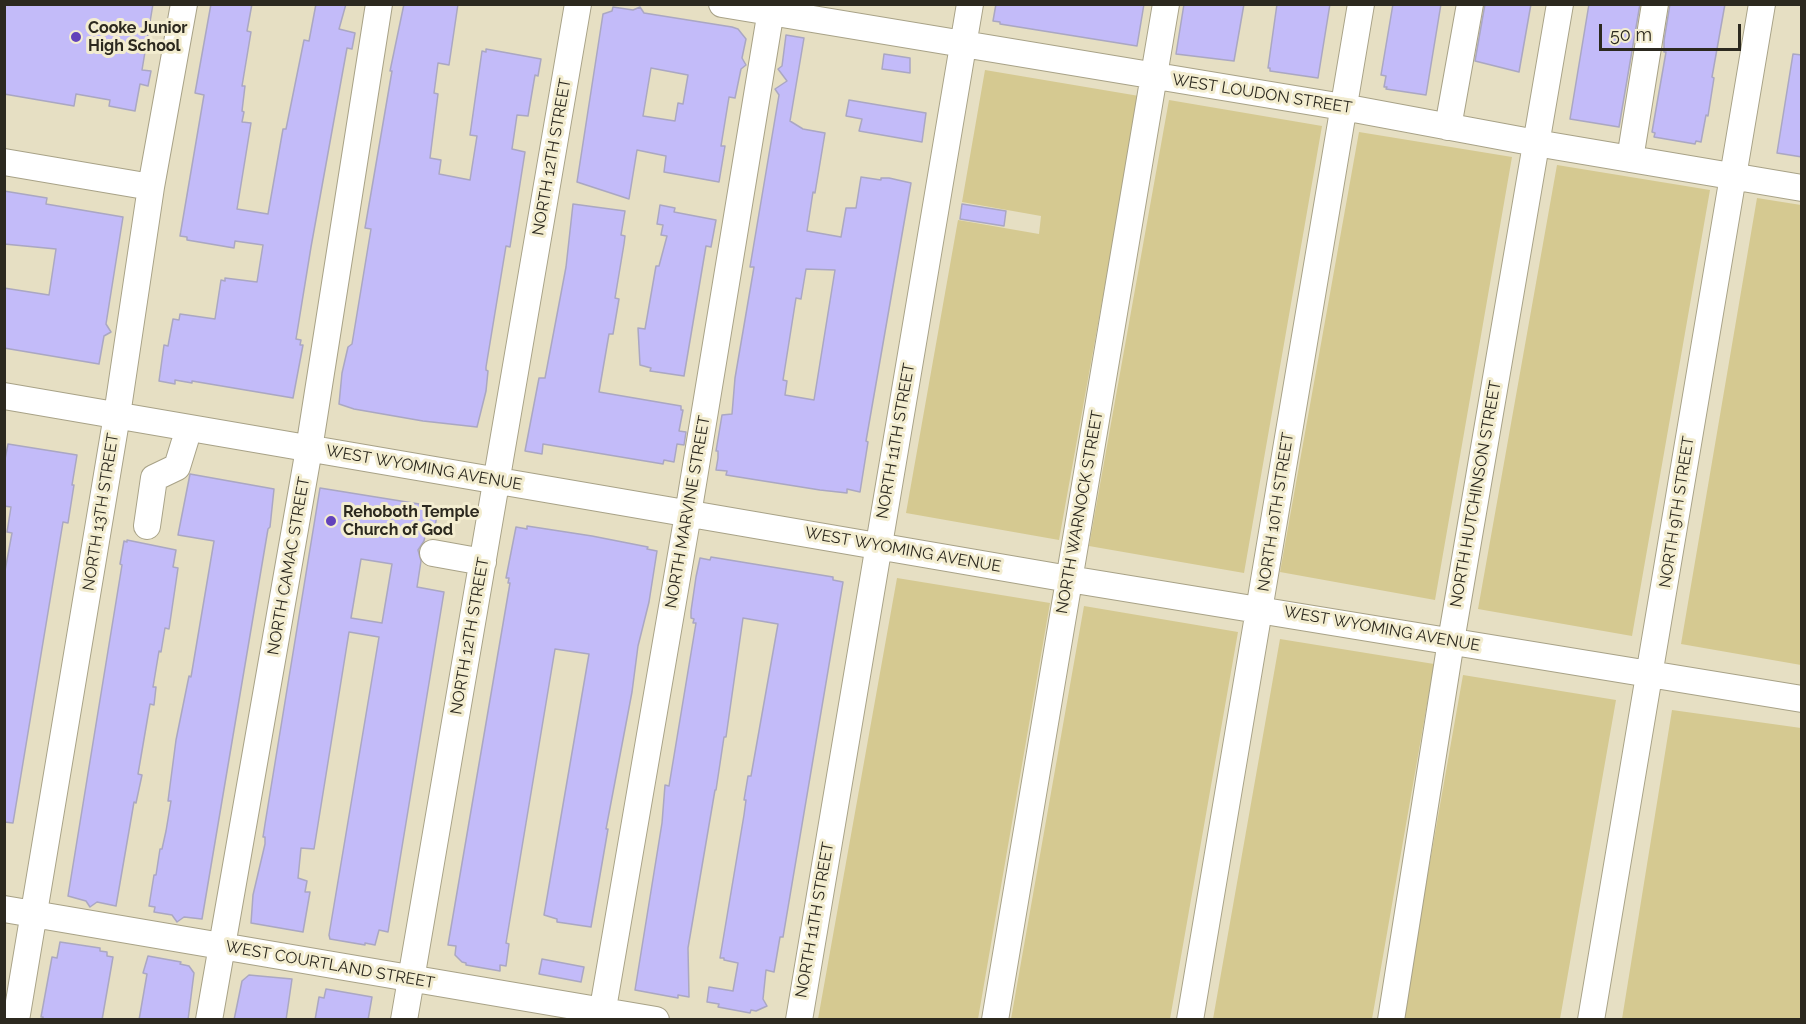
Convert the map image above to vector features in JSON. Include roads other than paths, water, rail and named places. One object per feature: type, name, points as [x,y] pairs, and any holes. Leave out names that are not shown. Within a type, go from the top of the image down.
[{"type":"street","name":"NORTH 13TH STREET","points":[[16,1020],[117,415],[151,187],[184,4]]},
{"type":"street","name":"NORTH CAMAC STREET","points":[[209,1020],[309,449],[379,4]]},
{"type":"street","name":"NORTH 12TH STREET","points":[[404,1020],[578,4]]},
{"type":"street","name":"WEST LOUDON STREET","points":[[722,4],[772,9],[963,45],[1343,107],[1536,143],[1802,188]]},
{"type":"street","name":"NORTH 11TH STREET","points":[[799,1020],[970,4]]},
{"type":"street","name":"NORTH WARNOCK STREET","points":[[995,1020],[1166,4]]},
{"type":"street","name":"NORTH 10TH STREET","points":[[1190,1020],[1361,4]]},
{"type":"street","points":[[1448,127],[1470,4]]},
{"type":"street","name":"NORTH HUTCHINSON STREET","points":[[1391,1020],[1450,641],[1560,4]]},
{"type":"street","points":[[1630,159],[1655,4]]},
{"type":"street","name":"NORTH 9TH STREET","points":[[1591,1020],[1651,675],[1762,4]]},
{"type":"street","name":"NORTH MARVINE STREET","points":[[602,1015],[772,9]]},
{"type":"street","points":[[4,162],[151,187]]},
{"type":"street","name":"WEST WYOMING AVENUE","points":[[4,396],[1069,579],[1802,699]]},
{"type":"street","points":[[147,526],[154,478],[177,467],[189,428]]},
{"type":"street","points":[[433,553],[483,562]]},
{"type":"street","name":"WEST COURTLAND STREET","points":[[4,909],[411,978],[602,1015],[656,1020]]},
{"type":"place","name":"Cooke Junior High School","points":[[76,37]]},
{"type":"place","name":"Rehoboth Temple Church of God","points":[[331,521]]}]
